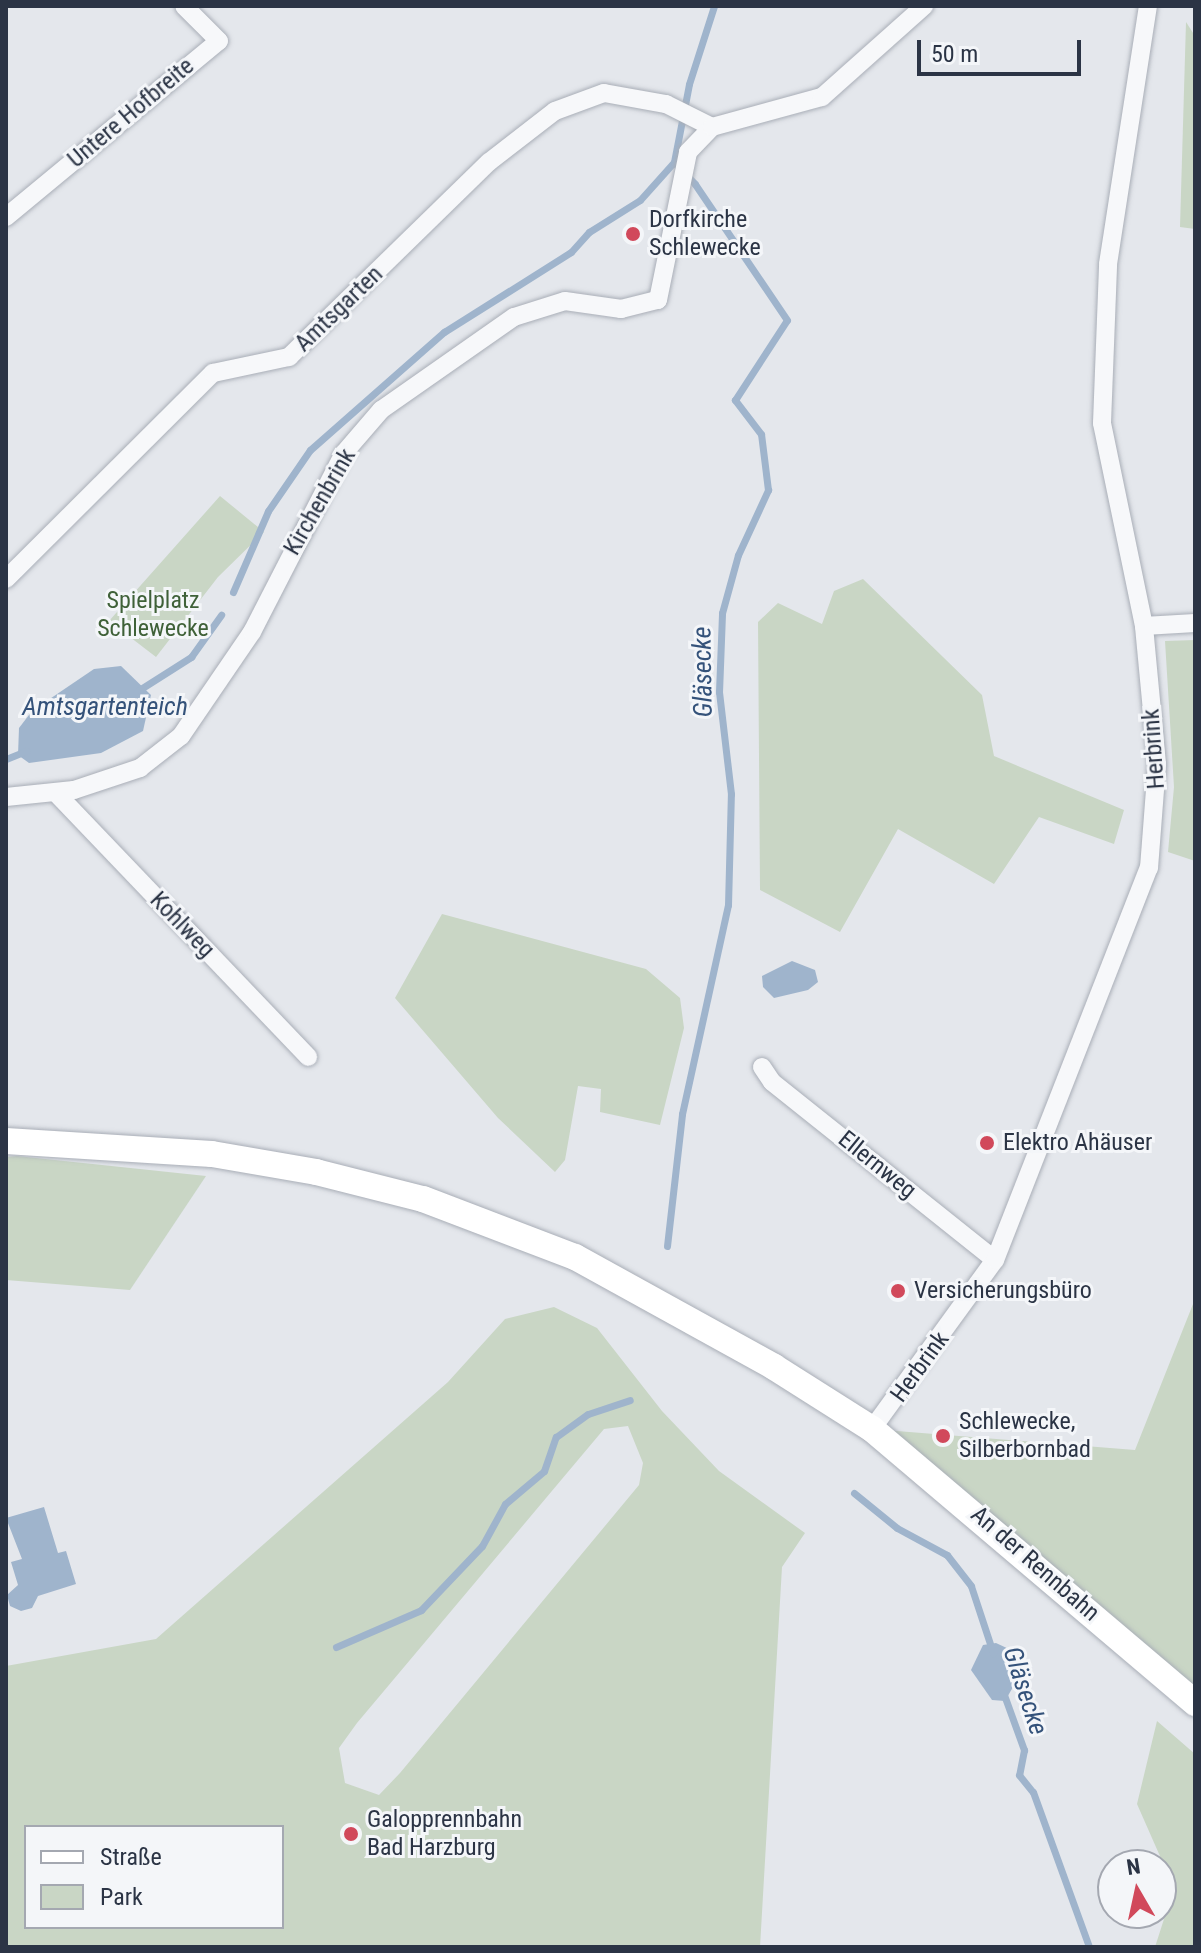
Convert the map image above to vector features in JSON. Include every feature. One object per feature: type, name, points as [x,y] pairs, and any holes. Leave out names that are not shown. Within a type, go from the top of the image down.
[{"type":"main road","name":"An der Rennbahn","points":[[6,1141],[212,1154],[316,1172],[450,1208],[575,1257],[774,1367],[872,1429],[1195,1703]]},
{"type":"street","name":"Untere Hofbreite","points":[[6,217],[219,41],[184,6]]},
{"type":"street","points":[[712,127],[822,97],[924,6]]},
{"type":"street","name":"Herbrink","points":[[872,1429],[995,1260],[1149,868],[1157,810],[1157,764],[1144,626],[1102,423],[1108,264],[1148,6]]},
{"type":"street","name":"Amtsgarten","points":[[6,579],[213,373],[289,357],[489,162],[555,111],[604,93],[666,104],[712,127]]},
{"type":"street","name":"Kirchenbrink","points":[[6,797],[56,793],[140,768],[181,736],[252,632],[344,453],[381,410],[514,317],[565,301],[621,309],[658,300],[667,273],[679,180],[688,152],[712,127]]},
{"type":"street","points":[[1144,626],[1195,623]]},
{"type":"street","name":"Kohlweg","points":[[56,793],[308,1057]]},
{"type":"street","name":"Ellernweg","points":[[762,1067],[772,1082],[995,1260]]},
{"type":"green space","points":[[1186,22],[1195,36],[1195,229],[1180,227]]},
{"type":"green space","name":"Spielplatz Schlewecke","points":[[220,496],[264,532],[218,577],[156,657],[109,621]]},
{"type":"green space","points":[[863,579],[982,695],[994,756],[1124,810],[1114,844],[1039,817],[994,884],[898,829],[840,932],[760,890],[758,622],[778,603],[822,624],[834,591]]},
{"type":"green space","points":[[1195,640],[1195,861],[1168,852],[1174,787],[1165,641]]},
{"type":"green space","points":[[442,914],[646,969],[680,998],[684,1028],[660,1125],[600,1112],[601,1089],[578,1086],[565,1160],[555,1172],[498,1118],[395,998]]},
{"type":"green space","points":[[6,1157],[206,1176],[130,1290],[6,1280]]},
{"type":"green space","points":[[1195,1299],[1195,1704],[872,1429],[1135,1450]]},
{"type":"green space","points":[[554,1307],[597,1328],[662,1411],[719,1471],[805,1533],[782,1567],[760,1947],[6,1947],[6,1666],[156,1639],[448,1382],[505,1319]],"holes":[[[628,1426],[643,1463],[639,1485],[400,1773],[379,1795],[345,1783],[339,1748],[357,1723],[604,1429]]]},
{"type":"green space","points":[[1157,1721],[1195,1754],[1195,1947],[1155,1947],[1161,1929],[1177,1929],[1177,1849],[1157,1849],[1137,1804]]},
{"type":"water","name":"Amtsgartenteich","points":[[121,666],[151,695],[143,731],[101,753],[29,763],[18,755],[19,728],[32,711],[94,669]]},
{"type":"water","points":[[792,961],[815,970],[818,982],[808,990],[774,998],[763,987],[762,976]]},
{"type":"water","points":[[44,1507],[58,1553],[66,1551],[76,1584],[38,1596],[32,1608],[21,1611],[10,1606],[7,1595],[18,1585],[11,1562],[22,1559],[6,1518]]},
{"type":"water","points":[[996,1643],[1011,1650],[1021,1673],[1005,1701],[992,1700],[971,1670],[983,1645]]},
{"type":"waterway","name":"Gläsecke","points":[[233,592],[268,511],[310,450],[444,332],[571,252],[589,232],[640,200],[674,162],[689,84],[714,6]]},
{"type":"waterway","name":"Gläsecke","points":[[667,1246],[682,1114],[728,905],[731,794],[719,692],[722,613],[738,555],[768,490],[761,434],[735,400],[787,320],[695,184],[674,162]]},
{"type":"waterway","name":"Gläsecke","points":[[139,690],[191,657],[221,615]]},
{"type":"waterway","name":"Gläsecke","points":[[6,759],[26,751]]},
{"type":"waterway","points":[[336,1647],[421,1610],[482,1546],[505,1504],[544,1471],[556,1437],[588,1414],[630,1400]]},
{"type":"waterway","name":"Gläsecke","points":[[854,1493],[897,1528],[947,1555],[971,1586],[993,1653]]},
{"type":"waterway","name":"Gläsecke","points":[[1003,1692],[1024,1750],[1019,1775],[1033,1792],[1089,1947]]},
{"type":"place","name":"Dorfkirche Schlewecke","points":[[633,234]]},
{"type":"place","name":"Elektro Ahäuser","points":[[987,1143]]},
{"type":"place","name":"Versicherungsbüro","points":[[898,1291]]},
{"type":"place","name":"Schlewecke, Silberbornbad","points":[[943,1436]]},
{"type":"place","name":"Galopprennbahn Bad Harzburg","points":[[351,1834]]}]
